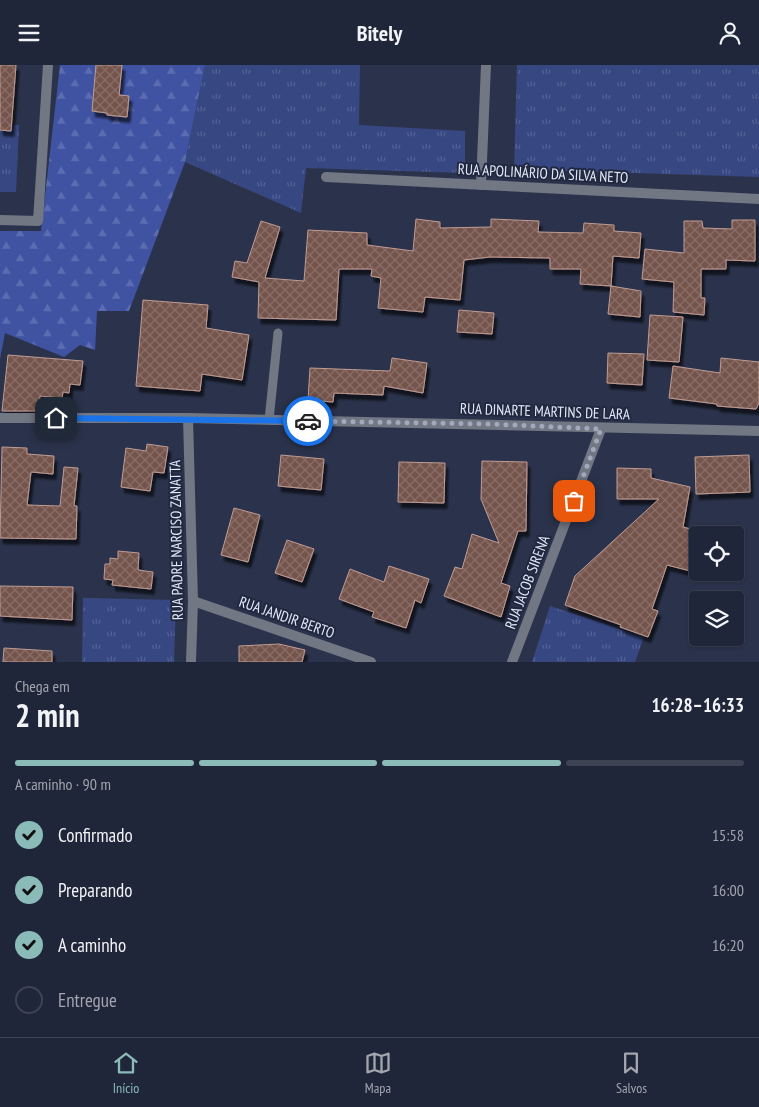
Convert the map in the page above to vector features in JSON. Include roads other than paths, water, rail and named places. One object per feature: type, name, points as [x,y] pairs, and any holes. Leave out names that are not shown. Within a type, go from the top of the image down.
[{"type":"street","points":[[0,220],[38,221],[48,65]]},
{"type":"street","points":[[481,185],[486,65]]},
{"type":"street","name":"RUA APOLINÁRIO DA SILVA NETO","points":[[326,177],[759,199]]},
{"type":"street","name":"RUA DINARTE MARTINS DE LARA","points":[[0,418],[188,418],[490,424],[601,429],[759,431]]},
{"type":"street","name":"RUA PADRE NARCISO ZANATTA","points":[[188,418],[193,601],[192,662]]},
{"type":"street","name":"RUA JACOB SIRENA","points":[[512,662],[601,429]]},
{"type":"street","name":"RUA JANDIR BERTO","points":[[193,601],[371,662]]},
{"type":"lane","points":[[269,420],[278,333]]}]
